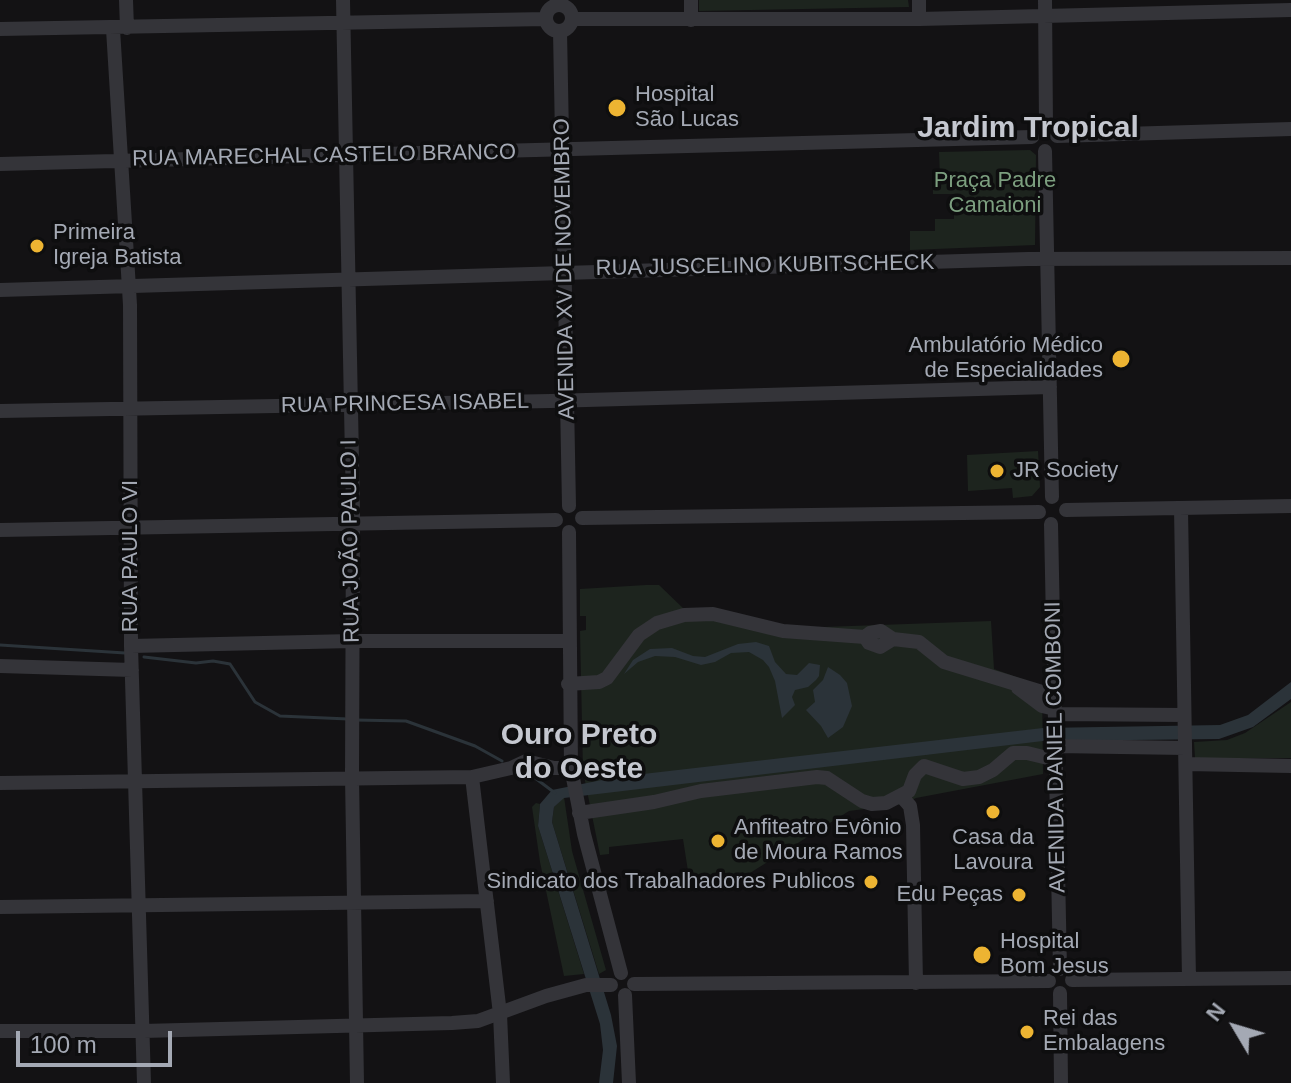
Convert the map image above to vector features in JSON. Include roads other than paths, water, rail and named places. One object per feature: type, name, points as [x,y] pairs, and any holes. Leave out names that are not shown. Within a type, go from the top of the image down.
[{"type":"street","name":"RUA PAULO VI","points":[[126,0],[120,28],[122,160],[129,286],[131,646],[144,1083]]},
{"type":"street","name":"RUA JOÃO PAULO I","points":[[343,0],[357,1083]]},
{"type":"street","points":[[691,0],[691,20]]},
{"type":"street","points":[[919,0],[919,19]]},
{"type":"street","points":[[0,29],[343,25],[559,9],[691,20],[919,19],[1045,8],[1291,10]]},
{"type":"street","points":[[1045,8],[1051,131],[1055,145],[1045,151]]},
{"type":"street","name":"AVENIDA XV DE NOVEMBRO","points":[[559,9],[570,26],[560,31],[569,506]]},
{"type":"street","points":[[1045,151],[1035,146],[1032,137],[1038,128],[1051,131],[1291,129]]},
{"type":"street","name":"RUA MARECHAL CASTELO BRANCO","points":[[0,164],[1032,137]]},
{"type":"street","points":[[1045,151],[1052,497]]},
{"type":"street","name":"RUA JUSCELINO KUBITSCHECK","points":[[0,290],[1047,259],[1291,258]]},
{"type":"street","name":"RUA PRINCESA ISABEL","points":[[0,411],[567,401],[1050,387]]},
{"type":"street","points":[[1052,497],[1060,499],[1066,510],[1064,518],[1051,524],[1043,520],[1039,512],[1041,503],[1052,497]]},
{"type":"street","points":[[569,532],[559,527],[556,520],[561,509],[569,506],[576,509],[582,518]]},
{"type":"street","points":[[1066,510],[1291,506]]},
{"type":"street","points":[[1181,509],[1189,979]]},
{"type":"street","points":[[582,518],[1039,512]]},
{"type":"street","points":[[569,532],[579,526],[582,518]]},
{"type":"street","points":[[0,530],[556,520]]},
{"type":"street","name":"AVENIDA DANIEL COMBONI","points":[[1051,524],[1060,969]]},
{"type":"street","points":[[569,532],[568,684],[574,783],[621,973]]},
{"type":"street","points":[[568,684],[599,682],[607,678],[639,635],[657,623],[684,615],[713,614],[783,631],[865,637],[881,631],[893,639],[919,642],[944,662],[1011,683],[1056,727],[1185,744]]},
{"type":"street","points":[[131,646],[352,641],[568,641]]},
{"type":"street","points":[[0,666],[132,670]]},
{"type":"street","points":[[579,813],[654,802],[701,791],[817,777],[827,778],[855,799],[886,803],[909,791],[915,775],[924,766],[963,779],[979,777],[1013,753],[1027,753],[1056,727],[1184,719]]},
{"type":"street","points":[[0,783],[472,777],[511,768],[526,761],[554,768],[574,783]]},
{"type":"street","points":[[1186,764],[1291,766]]},
{"type":"street","points":[[472,777],[500,1014],[503,1083]]},
{"type":"street","points":[[902,797],[910,806],[913,825],[916,983]]},
{"type":"street","points":[[0,907],[487,901]]},
{"type":"street","points":[[1060,969],[1067,971],[1072,980],[1069,989],[1060,993],[1052,989],[1049,981],[1053,972],[1060,969]]},
{"type":"street","points":[[0,1031],[143,1031],[478,1021],[546,996],[586,985],[607,984],[621,973],[631,977],[629,1083]]},
{"type":"street","points":[[1072,980],[1291,978]]},
{"type":"street","points":[[607,984],[617,994],[629,989],[1049,981]]},
{"type":"street","points":[[1060,993],[1061,1083]]},
{"type":"waterway","points":[[0,645],[125,653]]},
{"type":"waterway","points":[[144,657],[230,664],[255,702],[280,716],[348,719]]},
{"type":"waterway","points":[[355,720],[406,721],[475,746],[502,761]]},
{"type":"waterway","points":[[523,769],[555,793]]},
{"type":"place","name":"Hospital São Lucas","points":[[617,108]]},
{"type":"place","name":"Primeira Igreja Batista","points":[[37,246]]},
{"type":"place","name":"Ambulatório Médico de Especialidades","points":[[1121,359]]},
{"type":"place","name":"JR Society","points":[[997,471]]},
{"type":"place","name":"Casa da Lavoura","points":[[993,812]]},
{"type":"place","name":"Anfiteatro Evônio de Moura Ramos","points":[[718,841]]},
{"type":"place","name":"Sindicato dos Trabalhadores Publicos","points":[[871,882]]},
{"type":"place","name":"Edu Peças","points":[[1019,895]]},
{"type":"place","name":"Hospital Bom Jesus","points":[[982,955]]},
{"type":"place","name":"Rei das Embalagens","points":[[1027,1032]]},
{"type":"district","name":"Jardim Tropical","points":[[1028,129]]},
{"type":"district","name":"Ouro Preto do Oeste","points":[[579,753]]},
{"type":"park label","name":"Praça Padre Camaioni","points":[[995,194]]}]
